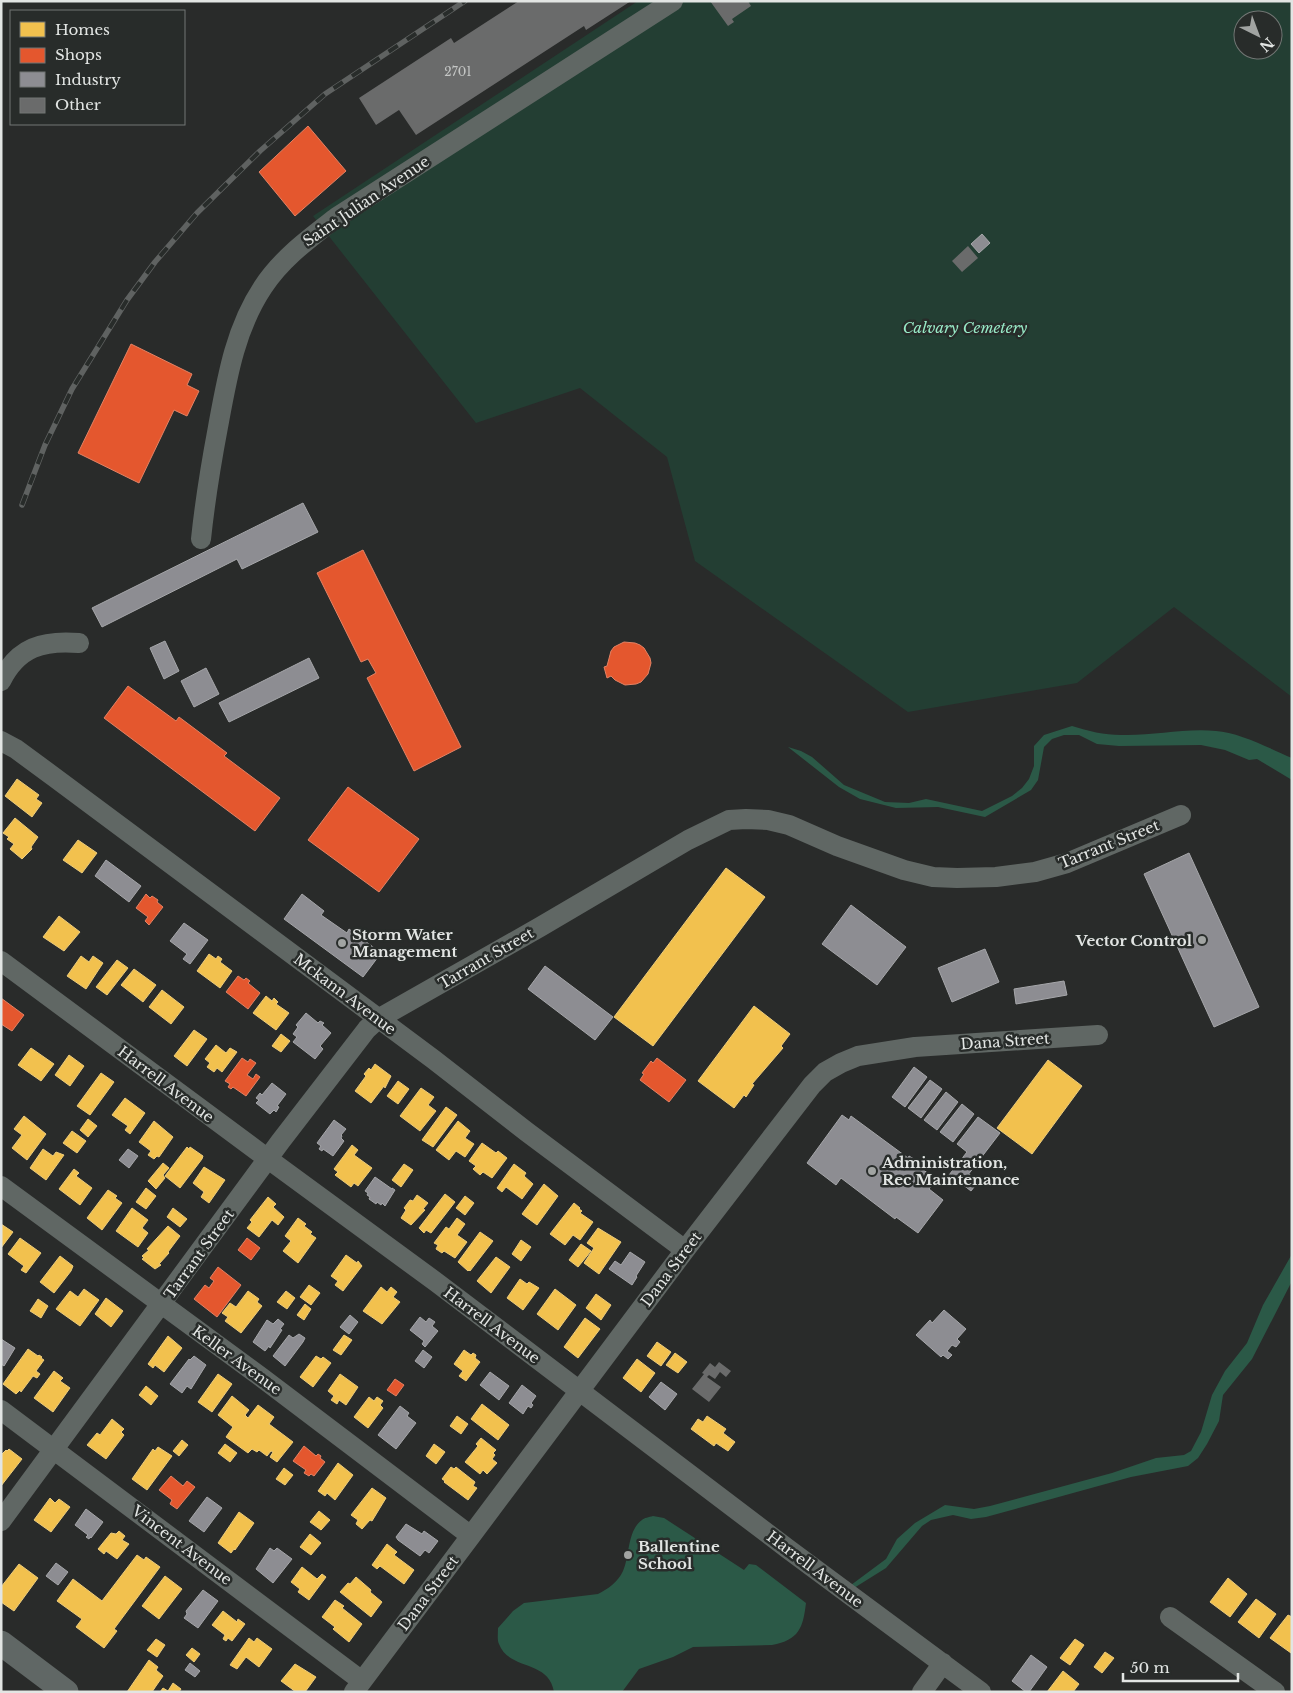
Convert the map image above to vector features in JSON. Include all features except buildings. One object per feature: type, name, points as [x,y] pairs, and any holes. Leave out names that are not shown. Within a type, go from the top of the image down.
[{"type":"main road","points":[[1,1643],[66,1692]]},
{"type":"street","name":"Saint Julian Avenue","points":[[201,539],[205,497],[229,368],[239,334],[251,309],[263,287],[281,264],[301,245],[337,217],[673,1]]},
{"type":"street","points":[[1,682],[16,659],[30,649],[43,644],[79,643]]},
{"type":"street","name":"Mckann Avenue","points":[[1,741],[16,749],[54,777],[685,1250]]},
{"type":"street","name":"Tarrant Street","points":[[1,1521],[268,1159],[367,1030],[378,1019],[688,840],[728,820],[768,820],[788,825],[837,846],[904,870],[933,876],[996,878],[1035,872],[1067,863],[1181,815]]},
{"type":"street","name":"Harrell Avenue","points":[[1,961],[436,1282],[788,1549],[981,1692]]},
{"type":"street","name":"Dana Street","points":[[358,1686],[685,1250],[812,1085],[825,1072],[858,1056],[915,1047],[1098,1035]]},
{"type":"street","name":"Keller Avenue","points":[[1,1186],[261,1377],[471,1536]]},
{"type":"street","name":"Vincent Avenue","points":[[1,1410],[54,1449],[358,1686]]},
{"type":"street","points":[[1170,1617],[1276,1692]]},
{"type":"street","points":[[922,1692],[943,1663]]},
{"type":"green space","name":"Calvary Cemetery","points":[[638,1],[1292,1],[1292,697],[1174,607],[1077,683],[908,712],[695,561],[667,457],[580,388],[476,423],[313,216]]},
{"type":"shaded area","points":[[1072,726],[1115,735],[1204,730],[1234,734],[1292,758],[1292,780],[1257,759],[1249,760],[1225,750],[1201,745],[1119,746],[1097,744],[1079,735],[1064,735],[1052,739],[1044,747],[1038,780],[1031,790],[985,817],[938,807],[896,808],[860,799],[839,787],[788,747],[812,757],[844,785],[885,802],[909,803],[926,799],[982,811],[1012,796],[1022,788],[1029,779],[1034,766],[1034,746],[1044,735]]},
{"type":"shaded area","points":[[1292,1254],[1292,1281],[1252,1359],[1223,1395],[1219,1421],[1207,1444],[1198,1458],[1188,1466],[1131,1477],[986,1517],[971,1519],[953,1515],[931,1520],[922,1526],[886,1568],[854,1588],[851,1585],[886,1559],[897,1539],[915,1523],[945,1505],[974,1509],[990,1506],[1112,1473],[1156,1458],[1184,1455],[1191,1451],[1201,1432],[1212,1395],[1225,1371],[1247,1343],[1263,1305]]},
{"type":"shaded area","points":[[653,1516],[664,1518],[744,1570],[749,1564],[756,1565],[806,1603],[798,1632],[788,1640],[772,1645],[693,1647],[673,1657],[639,1669],[622,1692],[554,1692],[551,1682],[545,1674],[511,1658],[504,1652],[498,1642],[498,1628],[513,1611],[524,1603],[598,1594],[616,1582],[623,1571],[634,1530],[644,1519]]},
{"type":"railway","points":[[22,505],[45,445],[72,389],[127,300],[155,262],[197,213],[260,151],[325,94],[465,1]]},
{"type":"place","name":"Vector Control","points":[[1202,940]]},
{"type":"place","name":"Storm Water Management","points":[[342,943]]},
{"type":"place","name":"Administration, Rec Maintenance","points":[[872,1171]]},
{"type":"place","name":"Ballentine School","points":[[628,1555]]}]
